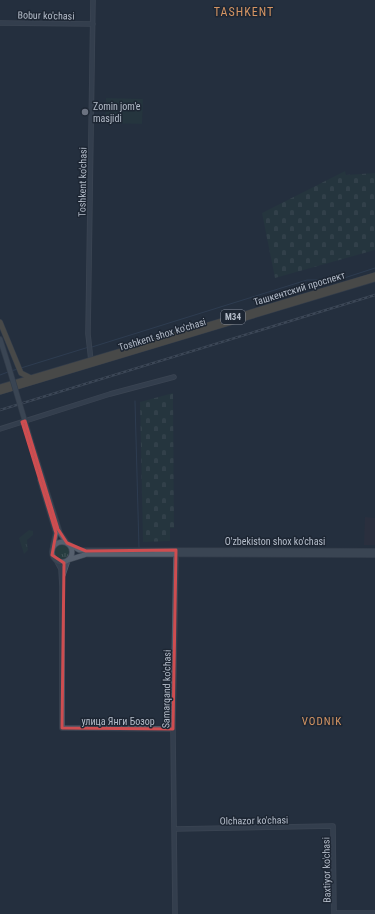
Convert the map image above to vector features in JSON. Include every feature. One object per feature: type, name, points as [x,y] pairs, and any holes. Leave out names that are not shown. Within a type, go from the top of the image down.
[{"type":"highway","name":"Ташкентский проспект","points":[[92,362],[375,275]]},
{"type":"highway","name":"Toshkent shox ko'chasi","points":[[0,392],[92,362],[375,279]]},
{"type":"highway","points":[[0,322],[19,369],[24,376],[30,378]]},
{"type":"highway","name":"Toshkent shox ko'chasi","points":[[0,387],[92,362]]},
{"type":"main road","points":[[0,339],[5,362],[60,533],[72,552],[68,560]]},
{"type":"main road","points":[[0,350],[5,362]]},
{"type":"main road","points":[[31,445],[56,533],[52,553],[56,560],[61,562],[83,554],[176,552]]},
{"type":"main road","points":[[53,546],[60,542],[67,543],[75,548],[86,551],[133,553]]},
{"type":"main road","name":"O'zbekiston shox ko'chasi","points":[[176,552],[375,551]]},
{"type":"main road","name":"O'zbekiston shox ko'chasi","points":[[176,552],[375,555]]},
{"type":"street","name":"Toshkent ko'chasi","points":[[92,362],[88,346],[93,0]]},
{"type":"street","name":"Bobur ko'chasi","points":[[0,23],[93,24]]},
{"type":"street","points":[[0,429],[110,394],[174,377]]},
{"type":"street","name":"Samarqand ko'chasi","points":[[175,914],[173,729],[176,552]]},
{"type":"street","points":[[56,560],[61,569],[62,587]]},
{"type":"street","points":[[62,587],[64,569],[68,560]]},
{"type":"street","name":"улица Янги Бозор","points":[[62,587],[62,728],[173,729]]},
{"type":"street","name":"Olchazor ko'chasi","points":[[175,829],[333,826]]},
{"type":"street","name":"Baxtiyor ko'chasi","points":[[333,826],[334,913]]},
{"type":"street","points":[[334,913],[375,913]]},
{"type":"highlighted area","points":[[25,421],[58,529],[67,543],[86,551],[176,550],[173,729],[62,728],[64,563],[52,555],[56,533],[22,422]]},
{"type":"shaded area","points":[[365,517],[375,518],[375,545],[364,545]]},
{"type":"green space","points":[[106,98],[143,99],[142,124],[105,123]]},
{"type":"green space","points":[[345,171],[346,175],[375,173],[375,250],[275,278],[262,213]]},
{"type":"green space","points":[[173,393],[174,528],[170,528],[170,541],[143,542],[140,402]]},
{"type":"green space","points":[[29,530],[33,531],[33,535],[27,540],[28,550],[24,554],[19,538]]},
{"type":"green space","points":[[59,545],[65,545],[69,549],[69,555],[65,559],[59,559],[55,555],[55,549]]},
{"type":"waterway","points":[[92,347],[307,280],[338,280],[375,268]]},
{"type":"waterway","points":[[21,368],[89,347]]},
{"type":"waterway","points":[[11,371],[18,369]]},
{"type":"waterway","points":[[0,375],[8,372]]},
{"type":"waterway","points":[[135,401],[139,548]]},
{"type":"railway","points":[[0,410],[375,295]]},
{"type":"place","name":"Zomin jom'e masjidi","points":[[85,112]]},
{"type":"district","name":"TASHKENT","points":[[244,12]]},
{"type":"district","name":"VODNIK","points":[[322,721]]}]
